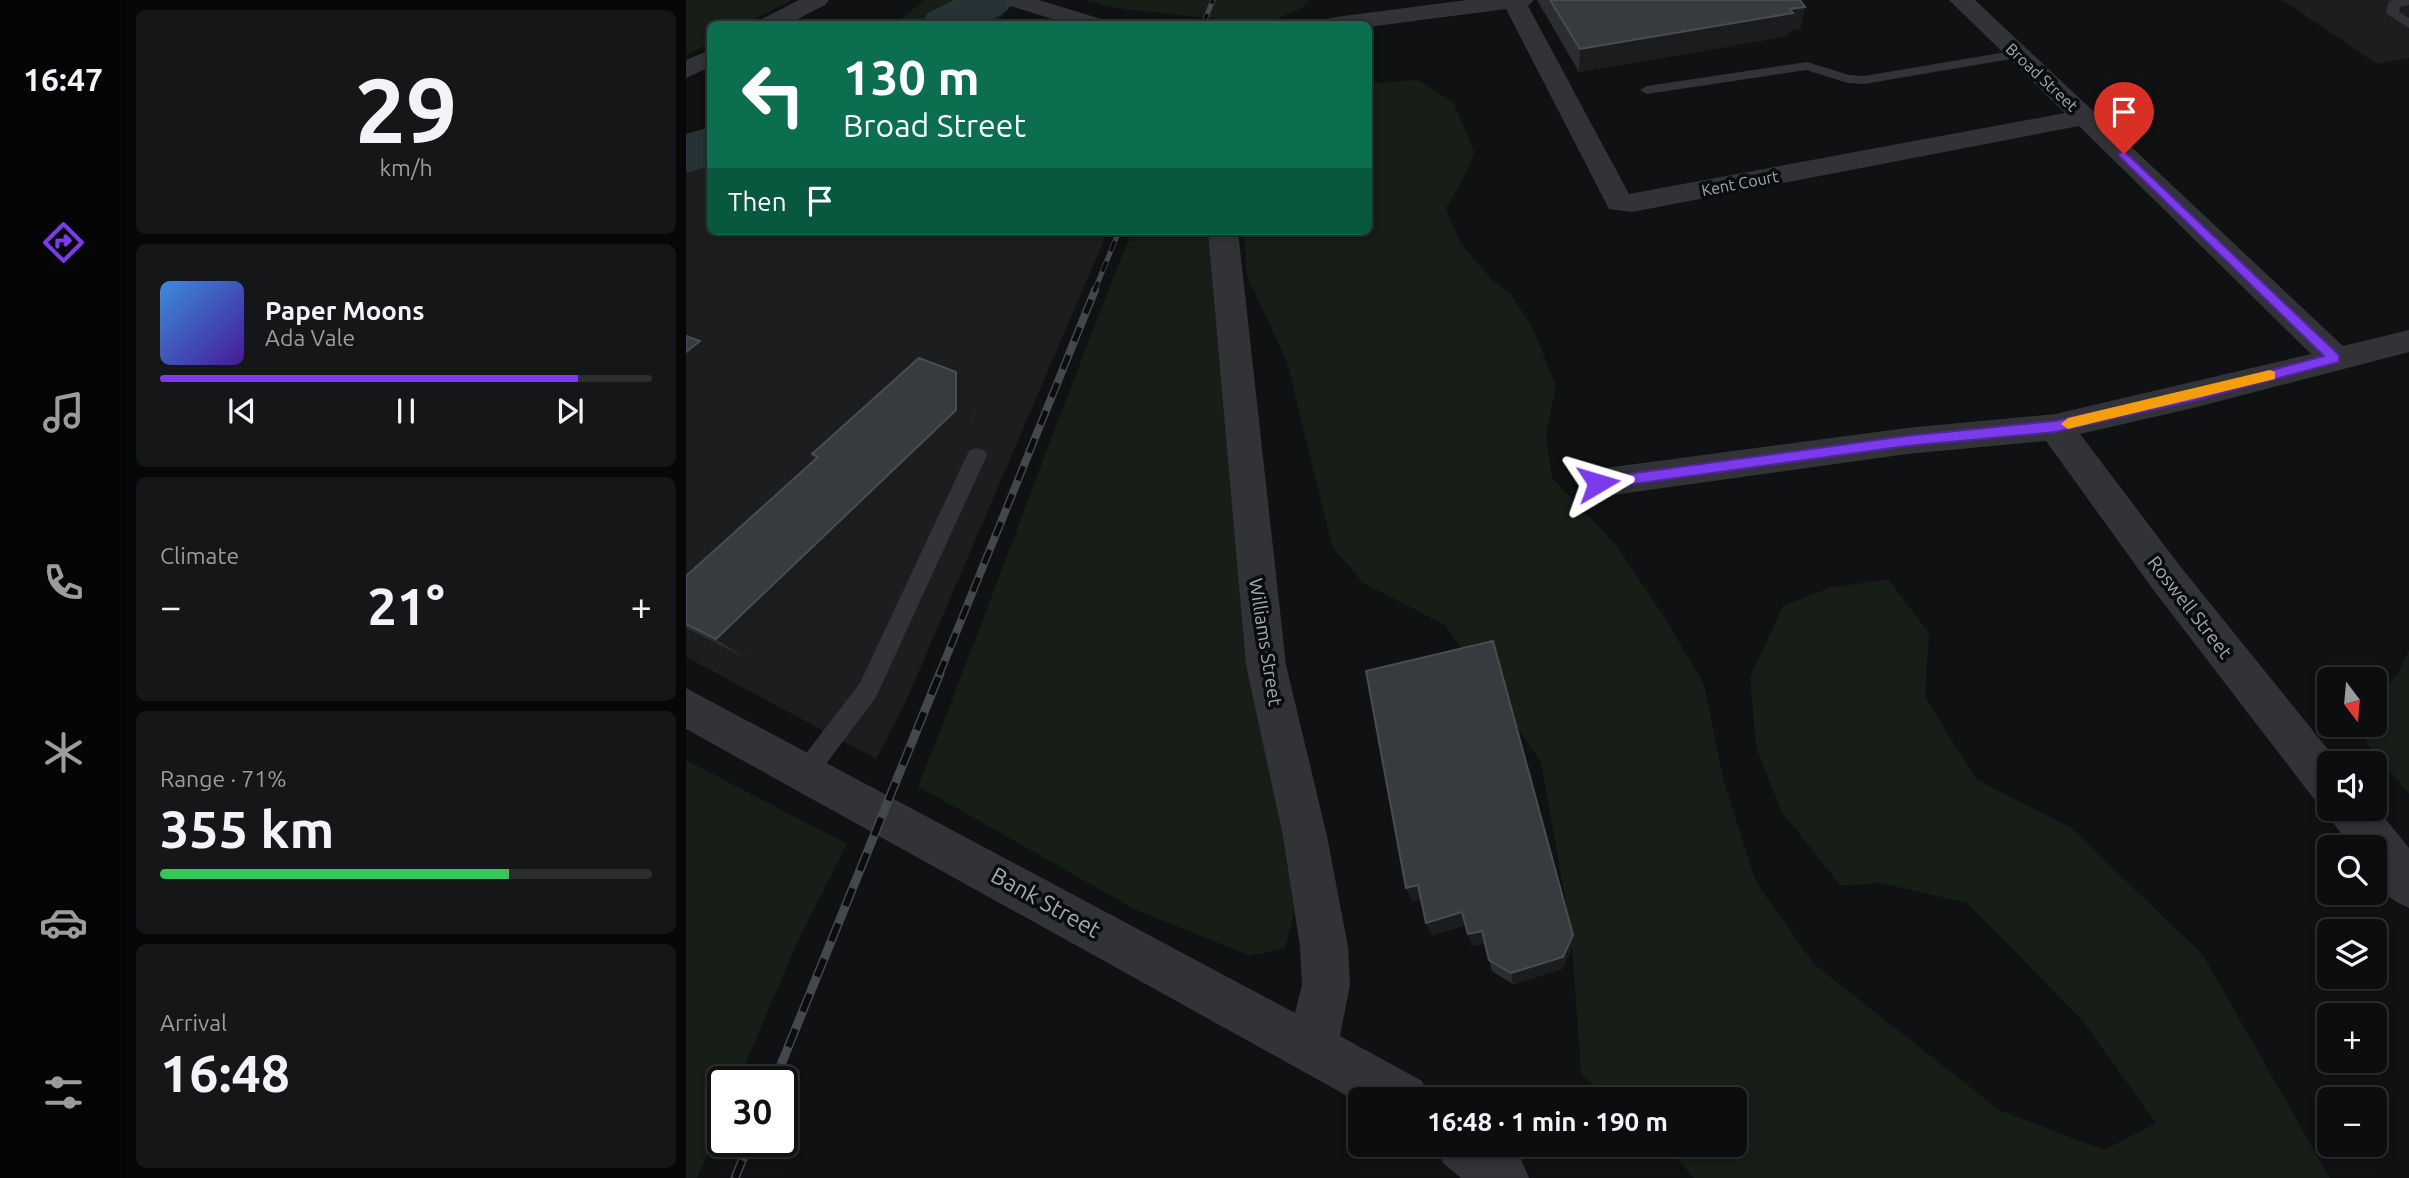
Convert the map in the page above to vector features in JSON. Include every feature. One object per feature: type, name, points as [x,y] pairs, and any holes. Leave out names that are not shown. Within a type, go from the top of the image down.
[{"type":"street","points":[[777,21],[817,0]]},
{"type":"street","points":[[1015,0],[1082,21]]},
{"type":"street","name":"Broad Street","points":[[1961,0],[2335,358]]},
{"type":"street","points":[[1354,21],[1453,5],[1518,1]]},
{"type":"street","name":"Kent Court","points":[[1518,1],[1619,203],[2085,117]]},
{"type":"street","points":[[686,70],[707,59]]},
{"type":"street","name":"Williams Street","points":[[1223,235],[1266,665],[1305,836],[1324,947],[1326,985],[1312,1048]]},
{"type":"street","points":[[1598,483],[1906,441],[2055,427],[2193,396],[2409,341]]},
{"type":"street","name":"Roswell Street","points":[[2055,427],[2166,577],[2317,769]]},
{"type":"street","name":"Bank Street","points":[[686,707],[1382,1087]]},
{"type":"street","points":[[2359,821],[2409,885]]},
{"type":"street","points":[[1477,1157],[1502,1178]]},
{"type":"lane","points":[[2409,1],[2394,4],[2392,13],[2409,24]]},
{"type":"lane","points":[[1647,90],[1807,66],[1848,79],[1864,80],[2018,54]]},
{"type":"lane","points":[[806,772],[868,690],[977,455]]},
{"type":"shaded area","points":[[686,0],[792,0],[751,21],[707,21],[707,44],[686,55]]},
{"type":"shaded area","points":[[925,0],[969,0],[1005,15],[996,21],[898,21]]},
{"type":"shaded area","points":[[1085,0],[1309,0],[1302,8],[1272,21],[1225,20],[1116,8]]},
{"type":"shaded area","points":[[2282,0],[2409,0],[2409,58],[2377,64]]},
{"type":"shaded area","points":[[1418,80],[1454,103],[1474,152],[1467,172],[1446,208],[1461,244],[1494,282],[1512,295],[1534,331],[1556,386],[1546,434],[1552,478],[1617,546],[1704,684],[1724,782],[1756,882],[1814,964],[1999,1110],[2104,1150],[2156,1123],[2082,1020],[1967,903],[1881,883],[1841,886],[1782,812],[1756,747],[1750,677],[1783,606],[1829,588],[1888,579],[1929,633],[1925,697],[1976,779],[2071,828],[2203,955],[2330,1178],[1694,1178],[1676,1157],[1747,1157],[1747,1087],[1596,1087],[1581,1075],[1571,932],[1541,762],[1445,625],[1363,583],[1332,546],[1287,362],[1247,276],[1244,235],[1372,235],[1372,83]]},
{"type":"shaded area","points":[[707,139],[707,166],[686,175],[686,150]]},
{"type":"shaded area","points":[[707,154],[707,235],[1106,235],[903,708],[876,759],[686,657],[686,164]]},
{"type":"shaded area","points":[[1130,235],[1213,235],[1289,845],[1294,915],[1285,948],[1250,956],[1134,909],[918,786]]},
{"type":"shaded area","points":[[2409,650],[2409,794],[2387,768],[2387,751],[2373,751],[2367,744],[2366,737],[2387,737],[2387,686],[2398,674]]},
{"type":"shaded area","points":[[686,760],[847,844],[797,943],[744,1066],[707,1066],[707,1155],[697,1178],[686,1178]]},
{"type":"building","points":[[1550,0],[1800,0],[1805,7],[1790,9],[1793,13],[1580,49]]},
{"type":"building","points":[[686,336],[700,341],[686,352]]},
{"type":"building","points":[[919,358],[956,372],[956,410],[716,639],[686,624],[686,576],[818,457],[812,454]]},
{"type":"building","points":[[1493,641],[1573,935],[1563,957],[1511,973],[1489,960],[1482,931],[1468,934],[1462,912],[1426,923],[1418,885],[1406,888],[1366,671]]},
{"type":"waterway","points":[[952,21],[991,0]]},
{"type":"waterway","points":[[686,156],[707,146]]},
{"type":"railway","points":[[1204,21],[1213,0]]},
{"type":"railway","points":[[1094,292],[1117,235]]},
{"type":"railway","points":[[939,675],[1095,290]]},
{"type":"railway","points":[[780,1066],[940,673]]},
{"type":"railway","points":[[735,1178],[744,1157]]},
{"type":"slow traffic","points":[[2068,424],[2193,396],[2270,375]]},
{"type":"route","points":[[1598,483],[1906,441],[2055,427],[2193,396],[2335,358],[2124,154]]}]
